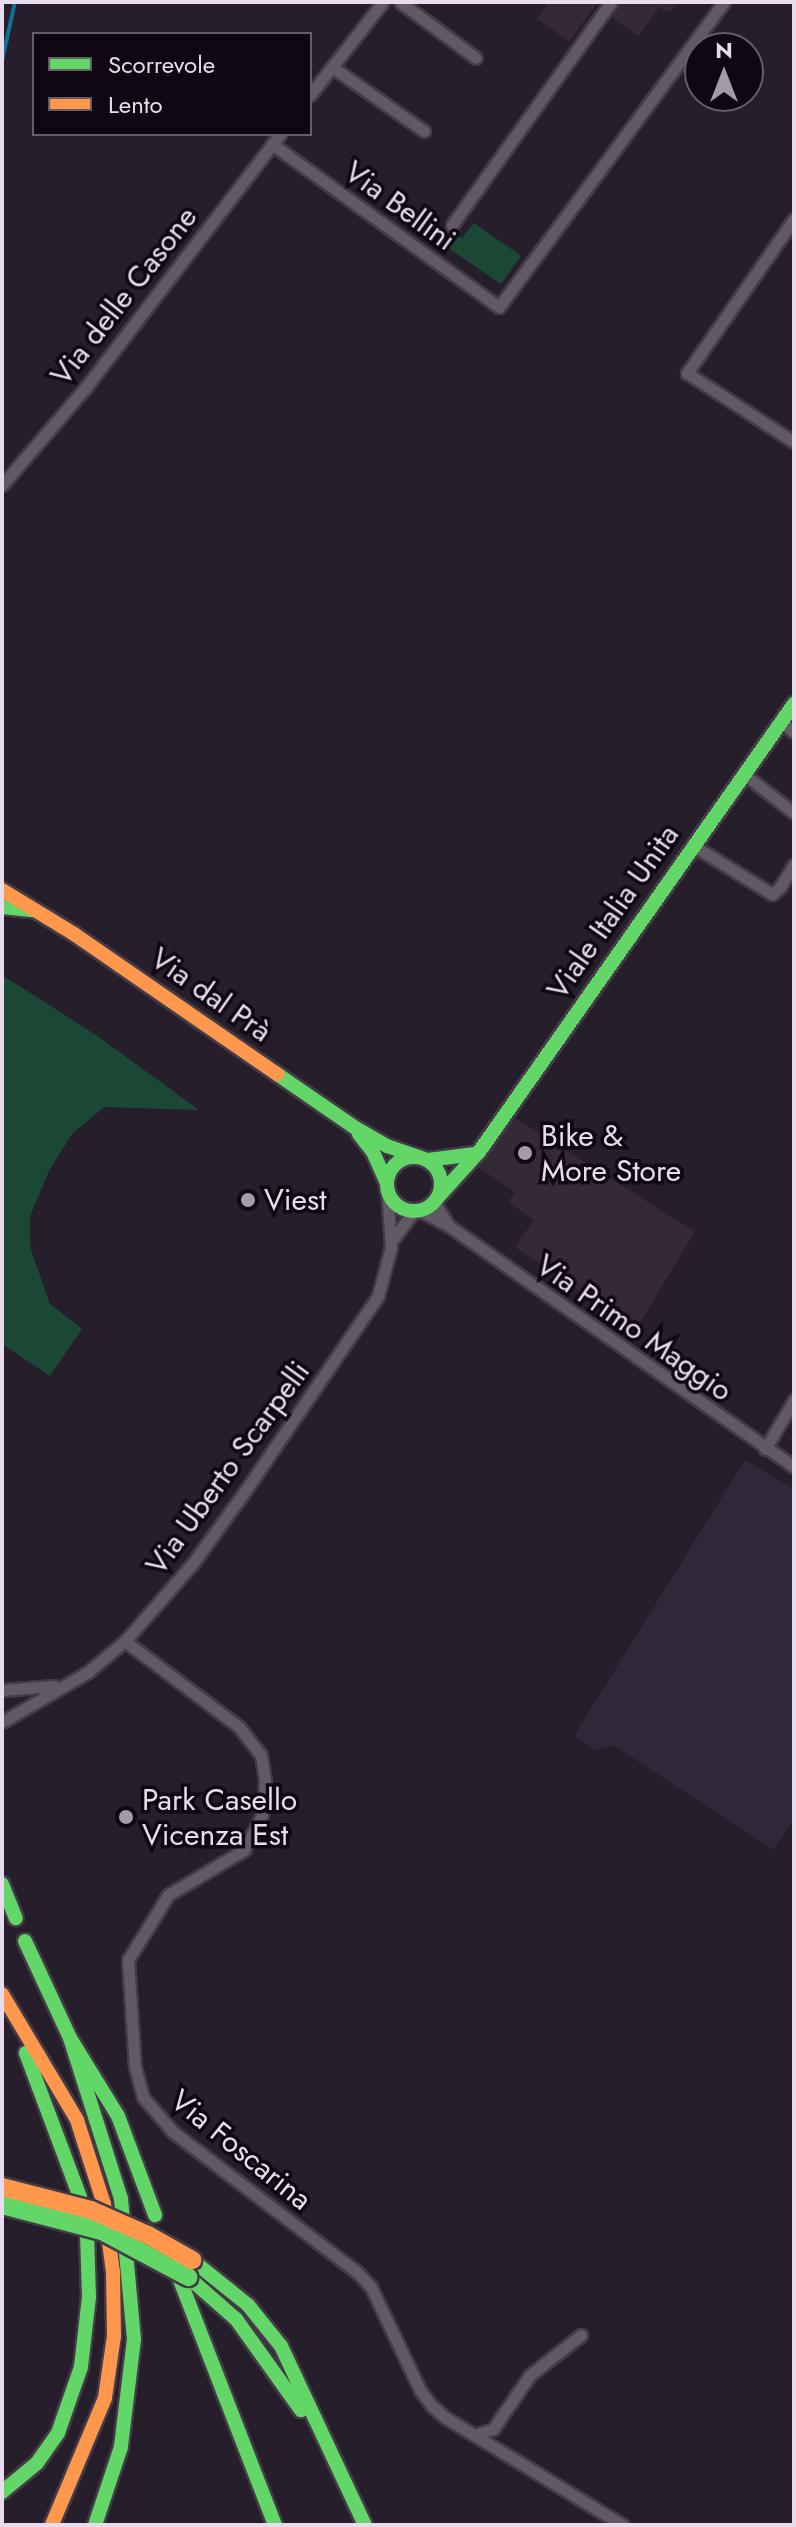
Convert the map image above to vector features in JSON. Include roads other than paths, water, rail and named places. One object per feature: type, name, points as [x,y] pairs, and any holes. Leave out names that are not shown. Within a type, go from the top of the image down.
[{"type":"main road","name":"Viale Italia Unita","points":[[427,1205],[479,1152],[744,774],[788,727],[794,704]]},
{"type":"main road","name":"Via dal Prà","points":[[2,890],[37,910],[354,1127],[387,1146],[424,1158]]},
{"type":"main road","name":"Via dal Prà","points":[[2,907],[37,910]]},
{"type":"main road","name":"Via dal Prà","points":[[354,1127],[373,1152],[387,1185]]},
{"type":"main road","points":[[424,1158],[439,1173],[427,1205],[395,1204],[387,1185],[389,1172],[401,1159],[424,1158],[468,1157],[479,1152]]},
{"type":"main road","points":[[2,1884],[16,1918]]},
{"type":"main road","points":[[25,1941],[70,2038],[118,2116],[155,2215]]},
{"type":"main road","points":[[2,1994],[80,2197],[87,2234],[89,2297],[81,2367],[58,2433],[37,2463],[2,2492]]},
{"type":"main road","points":[[2,1994],[77,2120],[104,2204],[113,2272],[114,2336],[105,2398],[54,2522]]},
{"type":"main road","points":[[70,2038],[121,2199],[134,2339],[121,2447],[95,2525]]},
{"type":"main road","points":[[2,2177],[48,2198]]},
{"type":"main road","points":[[2,2187],[112,2218],[186,2271],[275,2525]]},
{"type":"main road","points":[[2,2205],[102,2231],[248,2305],[281,2346],[364,2525]]},
{"type":"street","points":[[312,92],[383,2]]},
{"type":"street","points":[[400,2],[476,58]]},
{"type":"street","points":[[452,225],[611,2]]},
{"type":"street","name":"Via Bellini","points":[[272,144],[499,307],[724,2]]},
{"type":"street","points":[[332,67],[424,131]]},
{"type":"street","name":"Via delle Casone","points":[[2,485],[86,387],[278,136]]},
{"type":"street","points":[[794,219],[687,373],[794,442]]},
{"type":"street","points":[[744,774],[794,813]]},
{"type":"street","points":[[694,846],[772,894],[794,865]]},
{"type":"street","name":"Via Uberto Scarpelli","points":[[387,1185],[391,1247]]},
{"type":"street","name":"Via Uberto Scarpelli","points":[[2,1722],[88,1672],[125,1641],[193,1563],[378,1296],[394,1235],[427,1205]]},
{"type":"street","name":"Via Primo Maggio","points":[[427,1205],[449,1226],[794,1467]]},
{"type":"street","name":"Via Primo Maggio","points":[[427,1205],[449,1226]]},
{"type":"street","points":[[765,1449],[794,1400]]},
{"type":"street","name":"Via Foscarina","points":[[125,1641],[239,1727],[261,1755],[265,1781],[262,1815],[244,1850],[168,1895],[128,1960],[135,2067],[143,2097],[173,2132],[357,2272],[379,2299],[420,2390],[446,2418],[623,2525]]},
{"type":"street","name":"Via Uberto Scarpelli","points":[[2,1690],[62,1686]]},
{"type":"street","points":[[475,2435],[493,2429],[530,2375],[581,2335]]},
{"type":"waterway","points":[[2,61],[15,2]]},
{"type":"place","name":"Bike & More Store","points":[[525,1153]]},
{"type":"place","name":"Viest","points":[[248,1200]]},
{"type":"place","name":"Park Casello Vicenza Est","points":[[126,1817]]}]
